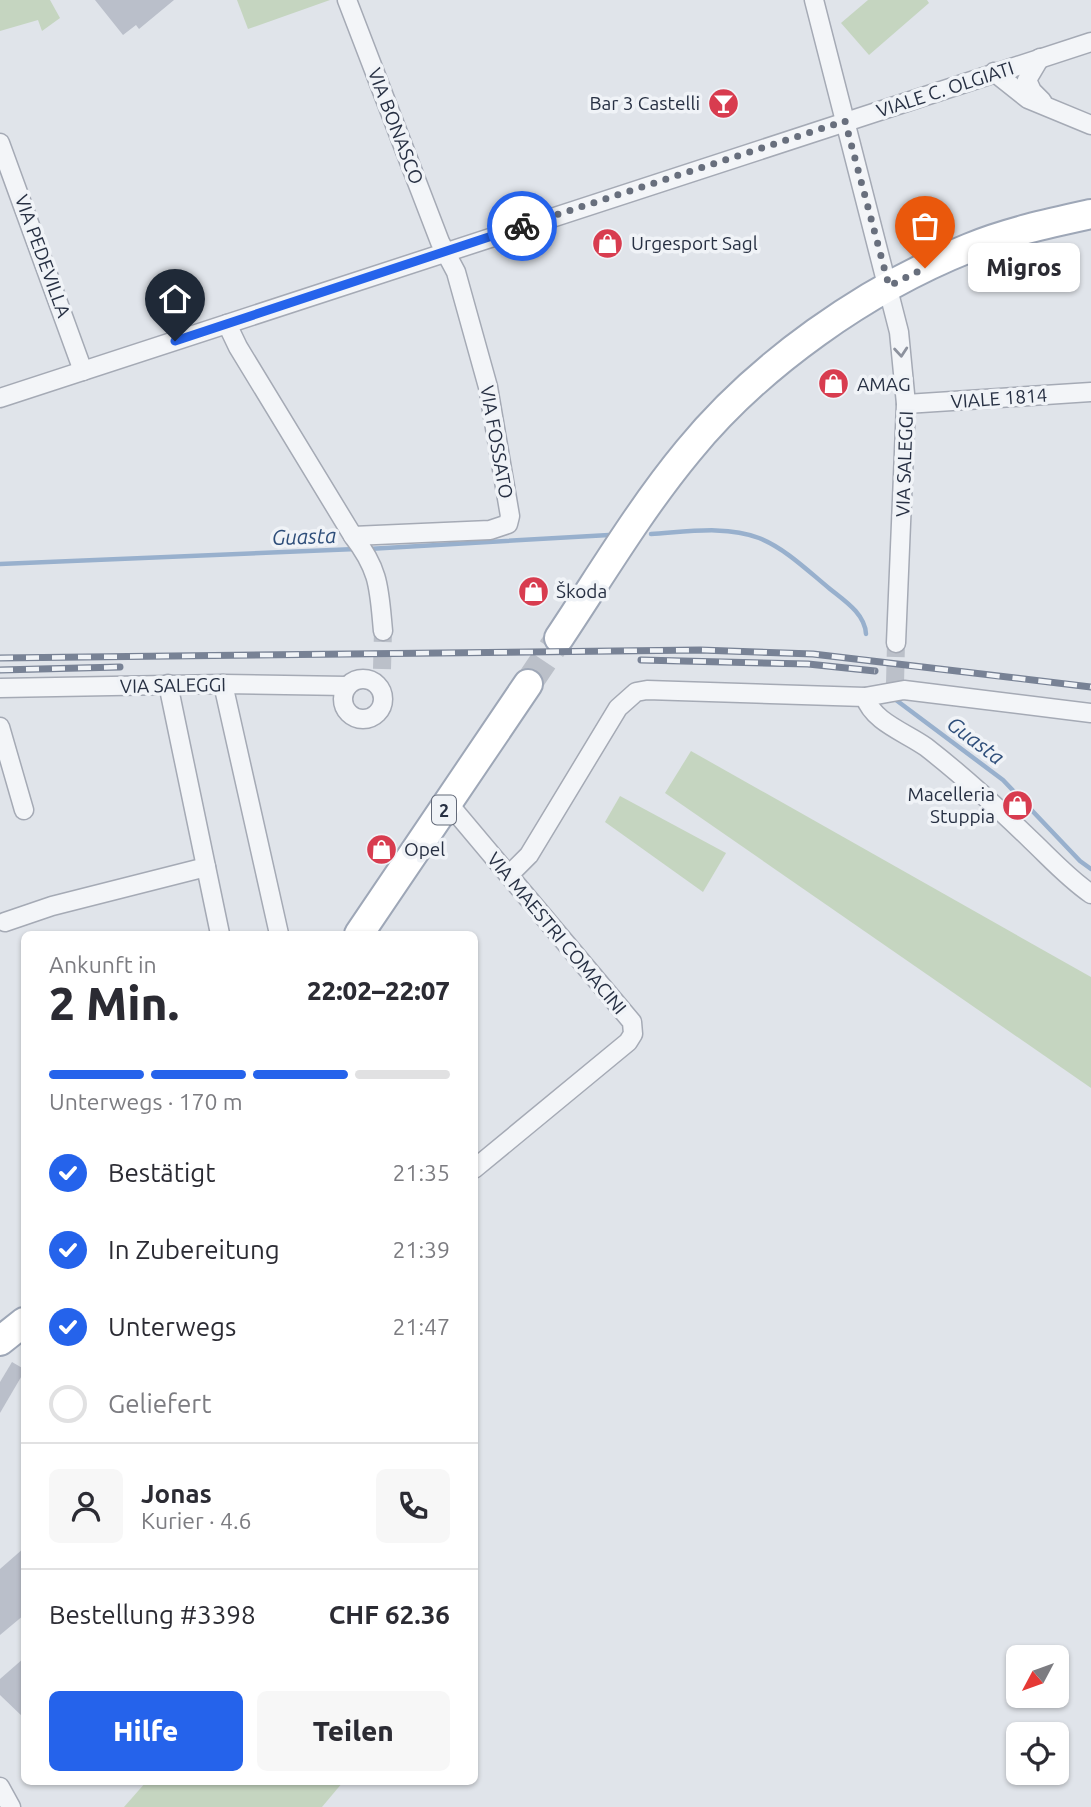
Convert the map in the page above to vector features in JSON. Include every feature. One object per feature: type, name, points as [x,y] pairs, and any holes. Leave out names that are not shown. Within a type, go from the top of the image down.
[{"type":"main road","points":[[559,638],[667,477],[710,426],[788,354],[889,286],[970,247],[1047,223],[1091,214]]},
{"type":"main road","name":"2","points":[[361,931],[528,684]]},
{"type":"main road","points":[[0,1341],[21,1324]]},
{"type":"street","name":"VIA BONASCO","points":[[347,0],[446,252]]},
{"type":"street","name":"VIA SALEGGI","points":[[814,0],[900,332],[906,404],[896,643]]},
{"type":"street","name":"VIALE C. OLGIATI","points":[[0,398],[1091,42]]},
{"type":"street","points":[[1040,58],[1027,80],[1032,91],[1050,108]]},
{"type":"street","points":[[994,72],[1028,99],[1091,125]]},
{"type":"street","name":"VIA PEDEVILLA","points":[[0,143],[83,371]]},
{"type":"street","name":"VIA FOSSATO","points":[[355,540],[490,530],[508,524],[510,516],[506,482],[488,387],[456,272],[446,252]]},
{"type":"street","points":[[227,324],[238,347],[355,540],[373,565],[379,584],[383,631]]},
{"type":"street","name":"VIALE 1814","points":[[906,404],[1091,392]]},
{"type":"street","name":"VIA SALEGGI","points":[[0,688],[168,684],[347,686],[364,678],[380,678],[383,705],[375,715],[363,720],[346,711],[342,698],[347,686]]},
{"type":"street","points":[[168,684],[219,931]]},
{"type":"street","points":[[223,684],[278,931]]},
{"type":"street","points":[[509,875],[529,855],[618,708],[636,692],[647,690],[865,697],[895,687],[1091,713]]},
{"type":"street","points":[[865,697],[872,712],[906,733],[949,766],[1032,840],[1070,880],[1091,894]]},
{"type":"street","points":[[0,727],[24,810]]},
{"type":"street","name":"VIA MAESTRI COMACINI","points":[[448,803],[632,1022],[634,1028],[628,1042],[478,1165]]},
{"type":"street","points":[[5,922],[52,906],[206,867]]},
{"type":"street","points":[[0,1787],[11,1807]]},
{"type":"green space","points":[[0,0],[50,0],[60,18],[42,31],[38,20],[0,31]]},
{"type":"green space","points":[[237,0],[330,0],[248,29]]},
{"type":"green space","points":[[868,0],[927,0],[929,3],[869,55],[841,23]]},
{"type":"green space","points":[[691,751],[1091,977],[1091,1088],[665,793]]},
{"type":"green space","points":[[620,796],[726,853],[703,892],[605,822]]},
{"type":"green space","points":[[143,1785],[340,1785],[322,1807],[124,1807]]},
{"type":"building","points":[[95,0],[174,0],[139,29],[136,25],[123,35]]},
{"type":"building","points":[[12,1362],[21,1367],[21,1377],[0,1413],[0,1382]]},
{"type":"building","points":[[21,1551],[21,1618],[0,1635],[0,1569]]},
{"type":"building","points":[[21,1661],[21,1715],[0,1695],[0,1679]]},
{"type":"waterway","points":[[651,534],[719,530],[759,538],[788,554],[848,603],[862,620],[866,634]]},
{"type":"waterway","name":"Guasta","points":[[368,549],[609,535]]},
{"type":"waterway","name":"Guasta","points":[[0,564],[356,549]]},
{"type":"waterway","name":"Guasta","points":[[896,700],[1003,780],[1080,861],[1091,869]]},
{"type":"tunnel","points":[[382,669],[383,631]]},
{"type":"tunnel","points":[[528,684],[559,638]]},
{"type":"tunnel","points":[[895,684],[896,643]]},
{"type":"railway","points":[[0,658],[700,650],[813,654],[1091,687]]},
{"type":"railway","points":[[641,660],[808,664],[875,671]]},
{"type":"railway","points":[[0,670],[120,667]]},
{"type":"way so far","points":[[522,226],[845,121],[889,286],[925,268]]},
{"type":"place","name":"Bar 3 Castelli","points":[[723,103]]},
{"type":"place","name":"Urgesport Sagl","points":[[608,243]]},
{"type":"place","name":"Migros","points":[[925,268]]},
{"type":"place","name":"AMAG","points":[[834,384]]},
{"type":"place","name":"Škoda","points":[[533,591]]},
{"type":"place","name":"Macelleria Stuppia","points":[[1018,805]]},
{"type":"place","name":"Opel","points":[[381,849]]},
{"type":"route","points":[[175,341],[522,226]]}]
